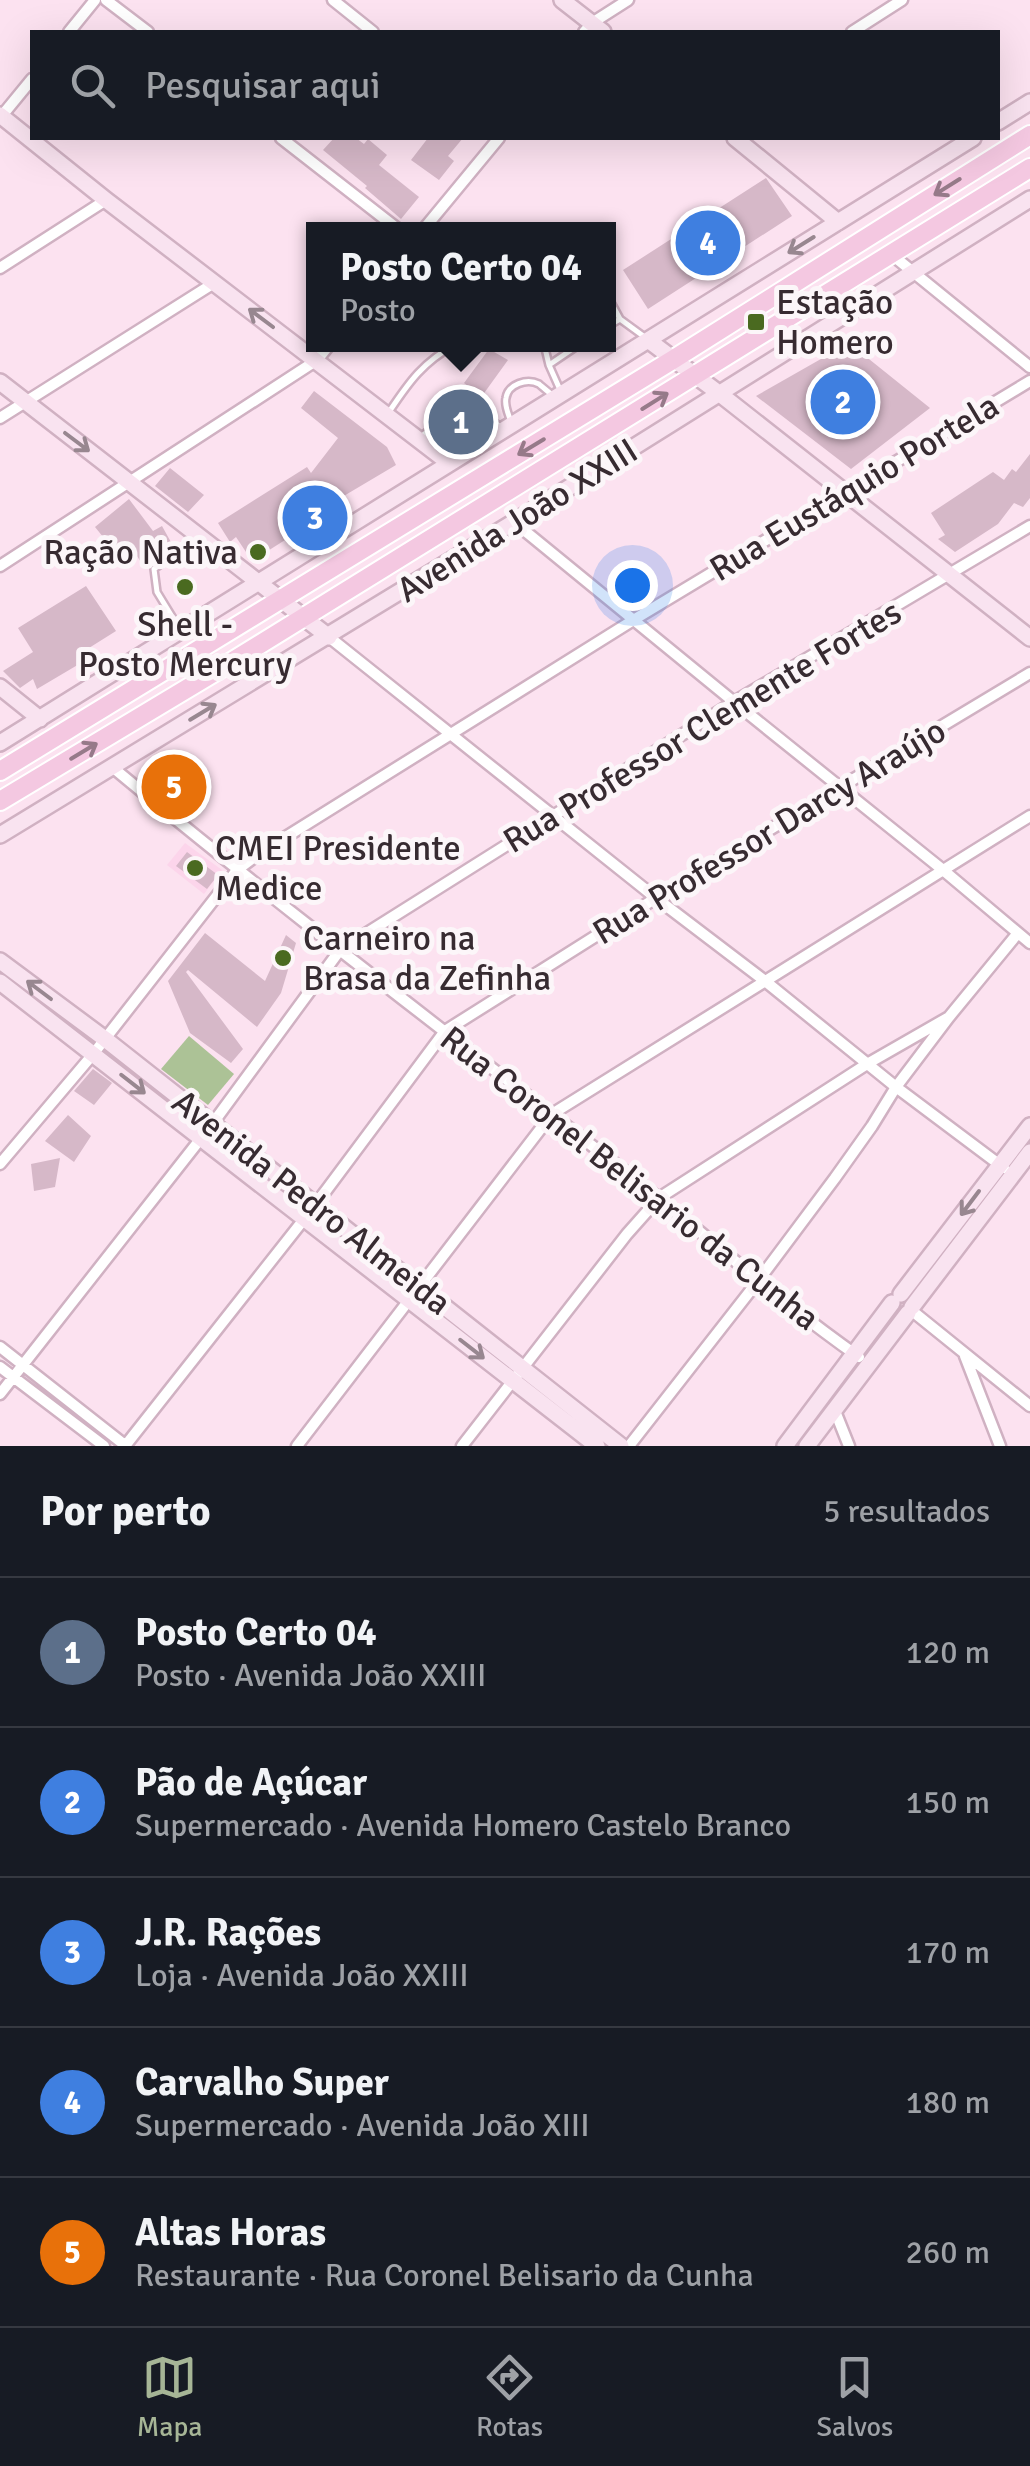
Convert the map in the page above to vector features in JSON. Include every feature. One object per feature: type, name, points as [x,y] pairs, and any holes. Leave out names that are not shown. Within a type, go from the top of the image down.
[{"type":"main road","name":"Avenida João XXIII","points":[[0,771],[674,359],[1030,135]]},
{"type":"main road","name":"Avenida João XXIII","points":[[0,801],[1030,168]]},
{"type":"street","points":[[71,30],[94,0]]},
{"type":"street","points":[[106,0],[145,30]]},
{"type":"street","points":[[333,0],[371,30]]},
{"type":"street","points":[[562,0],[593,29],[628,0]]},
{"type":"street","points":[[855,30],[902,0]]},
{"type":"street","points":[[30,80],[1,116],[30,139]]},
{"type":"street","points":[[1000,121],[1030,102]]},
{"type":"street","points":[[31,140],[306,352]]},
{"type":"street","points":[[285,140],[389,222]]},
{"type":"street","points":[[430,222],[497,140]]},
{"type":"street","points":[[736,140],[838,222]]},
{"type":"street","points":[[0,743],[970,140]]},
{"type":"street","name":"Avenida João XXIII","points":[[0,835],[329,637],[1030,199]]},
{"type":"street","points":[[0,268],[106,200]]},
{"type":"street","points":[[891,254],[1030,367]]},
{"type":"street","points":[[0,418],[214,283]]},
{"type":"street","points":[[648,340],[1030,638]]},
{"type":"street","points":[[306,352],[449,463]]},
{"type":"street","points":[[0,566],[317,360],[324,352]]},
{"type":"street","name":"Rua Eustáquio Portela","points":[[0,1164],[94,1054],[237,870],[635,619],[1030,381]]},
{"type":"street","points":[[0,382],[304,617],[896,1087],[1006,1169]]},
{"type":"street","points":[[514,522],[1030,943]]},
{"type":"street","name":"Rua Professor Clemente Fortes","points":[[0,1394],[202,1138],[340,950],[734,702],[1030,526]]},
{"type":"street","name":"Rua Professor Darcy Araújo","points":[[125,1446],[316,1204],[446,1031],[656,898],[1030,673]]},
{"type":"street","points":[[0,687],[40,719]]},
{"type":"street","name":"Rua Coronel Belisario da Cunha","points":[[112,766],[237,870],[861,1359]]},
{"type":"street","points":[[297,1446],[552,1114],[1030,816]]},
{"type":"street","points":[[629,1446],[758,1281],[949,1017],[1018,933]]},
{"type":"street","name":"Avenida Pedro Almeida","points":[[0,960],[316,1204],[414,1293],[518,1376],[597,1446]]},
{"type":"street","name":"Avenida Pedro Almeida","points":[[0,982],[304,1219],[414,1293]]},
{"type":"street","points":[[462,1446],[659,1198],[867,1064],[949,1017]]},
{"type":"street","points":[[784,1446],[910,1310],[1006,1169],[1030,1126]]},
{"type":"street","points":[[807,1446],[835,1410],[897,1298],[1006,1169],[1030,1152]]},
{"type":"street","points":[[897,1298],[910,1297],[910,1310]]},
{"type":"street","points":[[910,1310],[1030,1406]]},
{"type":"street","points":[[0,1347],[125,1446]]},
{"type":"street","points":[[965,1356],[1000,1446]]},
{"type":"street","points":[[0,1367],[104,1446]]},
{"type":"street","name":"Avenida Pedro Almeida","points":[[518,1376],[621,1446]]},
{"type":"street","points":[[835,1410],[849,1446]]},
{"type":"lane","points":[[616,312],[648,340]]},
{"type":"lane","points":[[616,321],[620,319]]},
{"type":"lane","points":[[387,415],[414,374],[441,352]]},
{"type":"lane","points":[[546,352],[558,395]]},
{"type":"lane","points":[[549,364],[568,352]]},
{"type":"lane","points":[[508,427],[504,402],[507,392],[518,383],[540,385],[558,395]]},
{"type":"lane","points":[[418,439],[468,398],[508,427]]},
{"type":"lane","points":[[432,427],[451,443],[487,415]]},
{"type":"lane","points":[[181,631],[157,592],[154,569],[200,536]]},
{"type":"shaded area","name":"CMEI Presidente Medice","points":[[185,843],[222,870],[204,894],[167,865]]},
{"type":"green space","points":[[189,1036],[234,1074],[208,1105],[161,1069]]},
{"type":"building","points":[[332,140],[359,140],[364,144],[369,140],[387,155],[379,165],[419,197],[401,219],[323,150]]},
{"type":"building","points":[[426,140],[461,140],[448,156],[454,161],[439,180],[411,160]]},
{"type":"building","points":[[766,178],[792,216],[648,309],[623,270]]},
{"type":"building","points":[[849,343],[930,408],[851,469],[756,396]]},
{"type":"building","points":[[487,352],[508,360],[482,396],[464,383]]},
{"type":"building","points":[[314,391],[387,447],[396,465],[337,500],[340,505],[252,561],[236,537],[230,542],[218,523],[307,467],[311,473],[338,438],[301,408]]},
{"type":"building","points":[[1030,454],[1030,498],[1023,507],[1014,503],[998,524],[955,552],[938,539],[945,535],[931,513],[993,472],[1004,480]]},
{"type":"building","points":[[170,468],[204,495],[188,512],[155,486]]},
{"type":"building","points":[[129,499],[153,531],[162,526],[172,544],[142,564],[129,543],[116,553],[95,527]]},
{"type":"building","points":[[86,586],[116,631],[81,653],[86,660],[37,689],[33,679],[20,688],[3,671],[33,652],[18,628]]},
{"type":"building","points":[[187,852],[218,875],[207,889],[176,866]]},
{"type":"building","points":[[205,933],[265,981],[286,935],[296,943],[281,993],[257,1027],[186,972],[243,1049],[231,1063],[190,1033],[168,981]]},
{"type":"building","points":[[93,1069],[112,1083],[94,1105],[74,1091]]},
{"type":"building","points":[[68,1115],[91,1136],[74,1162],[45,1141]]},
{"type":"building","points":[[60,1158],[55,1187],[34,1191],[31,1164]]},
{"type":"place","name":"Carvalho Super","points":[[708,243]]},
{"type":"place","name":"Estação Homero","points":[[756,322]]},
{"type":"place","name":"Pão de Açúcar","points":[[843,402]]},
{"type":"place","name":"Posto Certo 04","points":[[461,422]]},
{"type":"place","name":"J.R. Rações","points":[[315,518]]},
{"type":"place","name":"Ração Nativa","points":[[258,552]]},
{"type":"place","name":"Shell - Posto Mercury","points":[[185,587]]},
{"type":"place","name":"Altas Horas","points":[[174,787]]},
{"type":"place","name":"CMEI Presidente Medice","points":[[195,868]]},
{"type":"place","name":"Carneiro na Brasa da Zefinha","points":[[283,958]]}]
